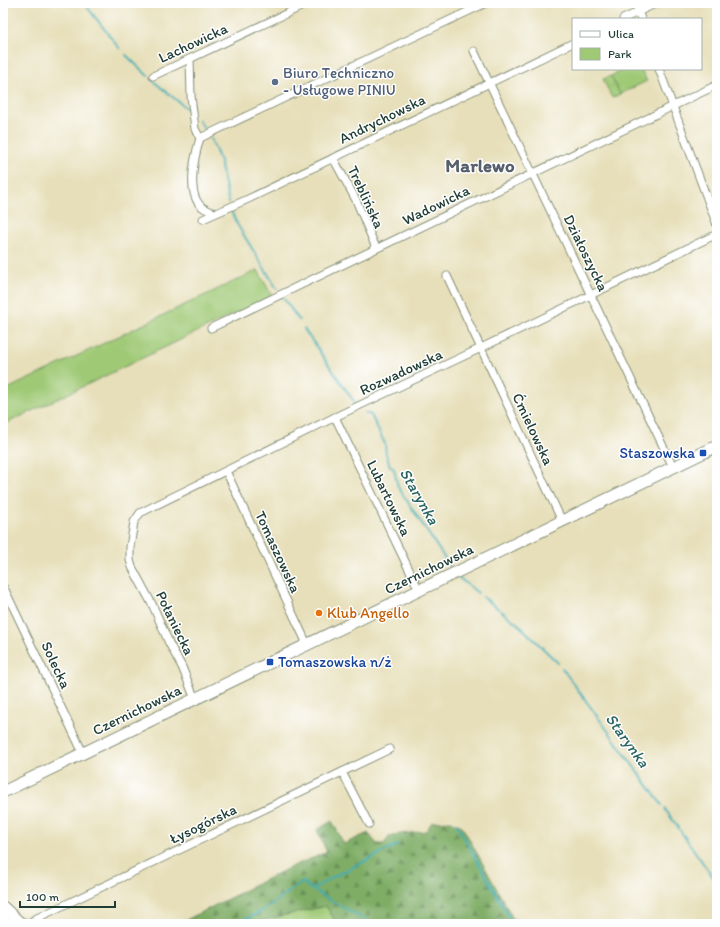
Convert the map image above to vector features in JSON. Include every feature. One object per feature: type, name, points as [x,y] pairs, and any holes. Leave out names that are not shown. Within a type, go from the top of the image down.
[{"type":"street","name":"Lachowicka","points":[[153,76],[309,3]]},
{"type":"street","points":[[200,138],[486,3]]},
{"type":"street","points":[[635,3],[641,18]]},
{"type":"street","points":[[625,18],[656,3]]},
{"type":"street","name":"Andrychowska","points":[[202,218],[246,200],[572,43]]},
{"type":"street","name":"Działoszycka","points":[[474,51],[673,467]]},
{"type":"street","points":[[190,59],[191,96],[195,129],[200,138],[195,156],[193,181],[195,196],[198,203],[205,209],[215,213]]},
{"type":"street","points":[[659,70],[717,226]]},
{"type":"street","name":"Wadowicka","points":[[211,328],[717,85]]},
{"type":"street","name":"Treblińska","points":[[333,158],[356,200],[376,248]]},
{"type":"street","name":"Rozwadowska","points":[[130,560],[133,527],[137,516],[147,509],[717,234]]},
{"type":"street","name":"Ćmielowska","points":[[447,276],[562,521]]},
{"type":"street","name":"Lubartowska","points":[[335,417],[419,590]]},
{"type":"street","name":"Czernichowska","points":[[3,792],[717,446]]},
{"type":"street","name":"Tomaszowska","points":[[226,471],[308,644]]},
{"type":"street","name":"Połaniecka","points":[[130,560],[136,575],[147,593],[169,643],[182,667],[195,699]]},
{"type":"street","name":"Solecka","points":[[4,588],[83,753]]},
{"type":"street","name":"Łysogórska","points":[[28,924],[35,919],[390,749]]},
{"type":"street","points":[[342,772],[368,824]]},
{"type":"street","points":[[3,907],[21,924]]},
{"type":"green space","points":[[623,70],[642,70],[647,81],[620,94],[611,76]]},
{"type":"green space","points":[[611,76],[620,94],[612,98],[603,79]]},
{"type":"green space","points":[[258,270],[272,296],[3,425],[3,391]]},
{"type":"green space","points":[[332,821],[344,844],[368,833],[377,844],[384,844],[389,837],[394,835],[426,831],[432,822],[451,821],[462,826],[516,924],[337,924],[326,906],[246,924],[178,924],[291,867],[327,852],[317,830]]},
{"type":"green space","points":[[326,906],[337,924],[246,924]]},
{"type":"waterway","name":"Starynka","points":[[84,3],[120,49]]},
{"type":"waterway","name":"Starynka","points":[[126,55],[148,76]]},
{"type":"waterway","name":"Starynka","points":[[152,80],[191,112]]},
{"type":"waterway","name":"Starynka","points":[[198,119],[206,131]]},
{"type":"waterway","name":"Starynka","points":[[211,139],[220,161],[229,203]]},
{"type":"waterway","name":"Starynka","points":[[231,211],[237,224],[277,289]]},
{"type":"waterway","name":"Starynka","points":[[282,296],[299,320]]},
{"type":"waterway","name":"Starynka","points":[[304,329],[355,403]]},
{"type":"waterway","name":"Starynka","points":[[365,413],[371,415],[385,444],[386,454],[390,466],[394,469],[398,487],[451,568]]},
{"type":"waterway","name":"Starynka","points":[[458,577],[478,593]]},
{"type":"waterway","name":"Starynka","points":[[483,597],[518,624],[558,663]]},
{"type":"waterway","name":"Starynka","points":[[562,668],[662,805]]},
{"type":"waterway","name":"Starynka","points":[[665,809],[717,883]]},
{"type":"waterway","points":[[456,823],[513,924]]},
{"type":"waterway","points":[[313,889],[335,876],[397,845]]},
{"type":"waterway","points":[[231,924],[265,909],[303,882],[308,887],[372,924]]},
{"type":"place","name":"Biuro Techniczno - Usługowe PINIU","points":[[275,82]]},
{"type":"place","name":"Staszowska","points":[[703,453]]},
{"type":"place","name":"Klub Angello","points":[[319,613]]},
{"type":"place","name":"Tomaszowska n/ż","points":[[270,662]]},
{"type":"district","name":"Marlewo","points":[[480,165]]}]
